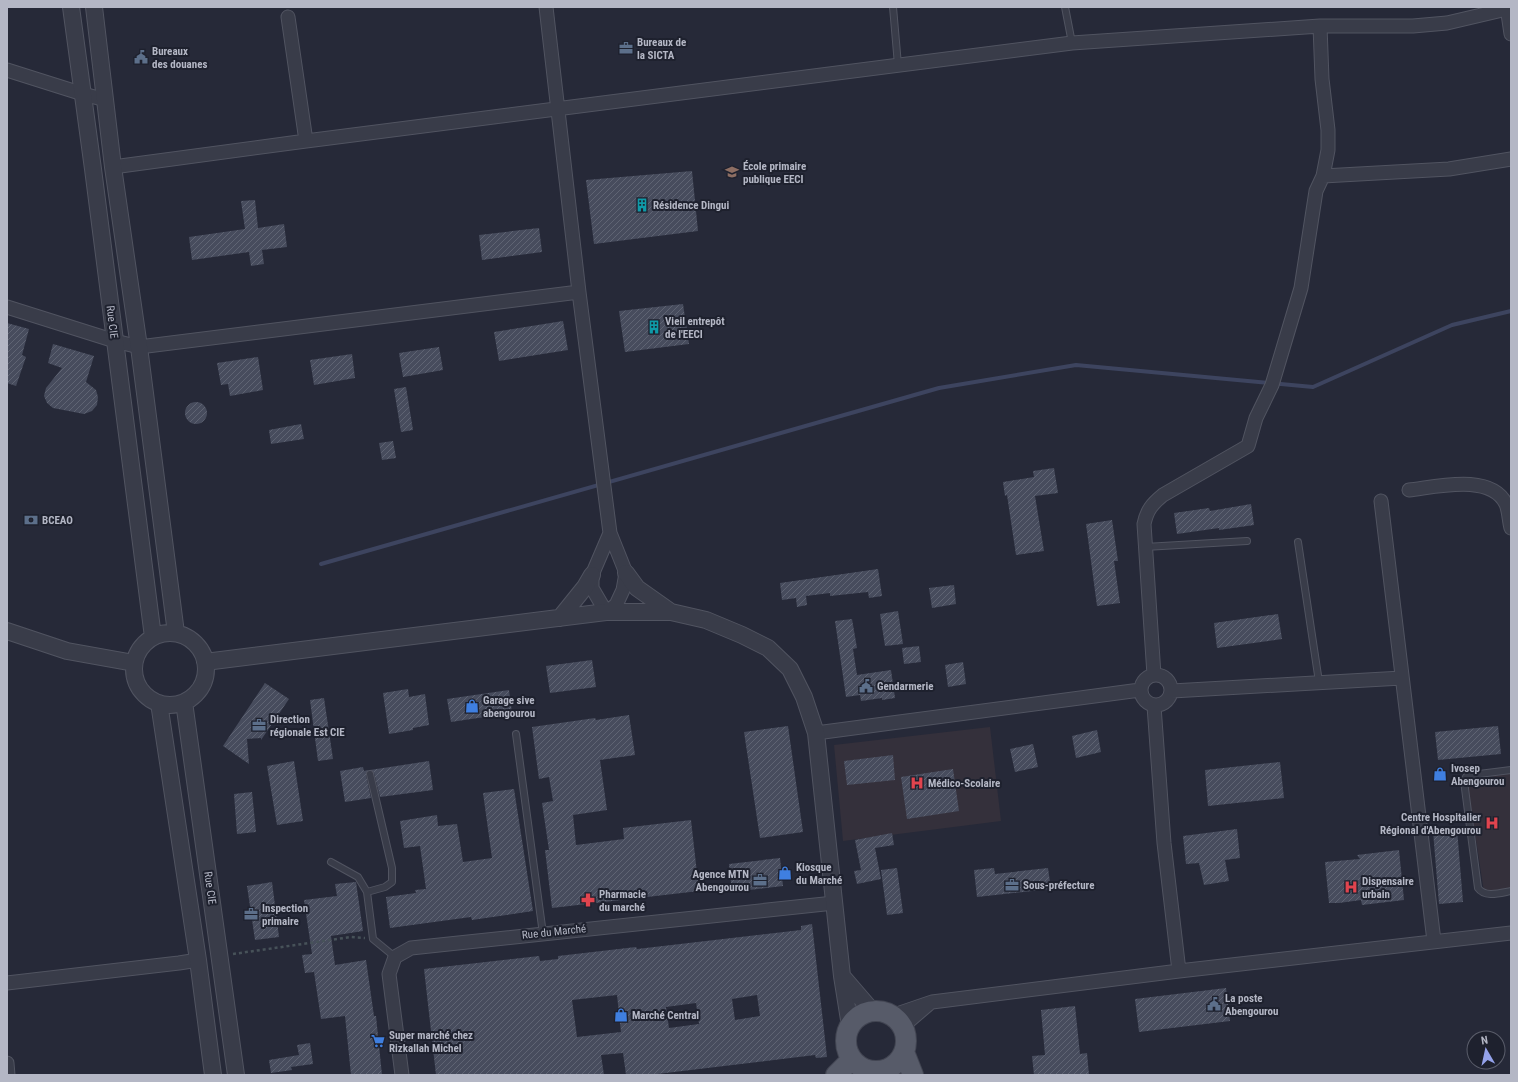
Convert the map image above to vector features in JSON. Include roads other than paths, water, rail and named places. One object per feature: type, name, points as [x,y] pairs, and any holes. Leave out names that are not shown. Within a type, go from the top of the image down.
[{"type":"main road","points":[[836,1075],[851,1067],[860,1066],[881,1072],[892,1066],[899,1060],[904,1052],[906,1044],[905,1035],[889,1018],[860,1016],[850,1026],[847,1034],[846,1043],[851,1067]]},
{"type":"main road","points":[[904,1052],[913,1075]]},
{"type":"street","name":"Rue CIE","points":[[71,7],[82,94],[94,169],[153,637]]},
{"type":"street","points":[[94,7],[113,167],[140,347],[176,633]]},
{"type":"street","points":[[546,7],[579,292],[610,533],[626,573],[636,588],[671,612]]},
{"type":"street","points":[[113,167],[1072,43],[1320,26],[1413,26],[1447,23],[1508,8],[1511,34]]},
{"type":"street","points":[[288,18],[306,141]]},
{"type":"street","points":[[1154,675],[1145,547],[1144,524],[1146,512],[1163,495],[1248,446],[1256,418],[1272,385],[1301,288],[1316,191],[1323,176],[1328,150],[1328,130],[1322,79],[1320,26]]},
{"type":"street","points":[[7,70],[82,94],[106,100]]},
{"type":"street","points":[[1323,176],[1449,169],[1511,159]]},
{"type":"street","points":[[7,307],[115,341],[140,347],[579,292]]},
{"type":"street","points":[[1409,490],[1467,484],[1476,485],[1495,492],[1506,505],[1511,528]]},
{"type":"street","points":[[1381,501],[1434,942]]},
{"type":"street","points":[[560,618],[592,576],[610,533]]},
{"type":"street","points":[[606,612],[616,605],[623,590],[626,573]]},
{"type":"street","points":[[592,576],[592,588],[606,612]]},
{"type":"street","points":[[205,662],[606,612],[671,612],[706,620],[768,648],[790,669],[804,697],[816,733],[842,976],[850,1026]]},
{"type":"street","points":[[7,630],[67,651],[134,663]]},
{"type":"street","points":[[164,633],[176,633],[195,643],[201,652],[205,662],[205,678],[197,692],[184,702],[172,705],[160,703],[144,695],[135,680],[134,663],[140,648],[153,637],[164,633]]},
{"type":"street","points":[[1154,675],[1165,677],[1171,686],[1172,691],[1169,698],[1164,703],[1154,706],[1144,701],[1140,690],[1144,680],[1154,675]]},
{"type":"street","points":[[1172,691],[1402,678]]},
{"type":"street","points":[[816,733],[1140,690]]},
{"type":"street","name":"Rue CIE","points":[[184,702],[236,1075]]},
{"type":"street","name":"Rue CIE","points":[[160,703],[198,960],[213,1075]]},
{"type":"street","points":[[1154,706],[1164,843],[1179,971]]},
{"type":"street","name":"Rue du Marché","points":[[395,957],[411,948],[834,903]]},
{"type":"street","points":[[842,976],[889,1018],[932,1002],[1179,971],[1511,933]]},
{"type":"street","points":[[395,957],[389,974],[402,1075]]},
{"type":"street","points":[[7,983],[198,960]]},
{"type":"street","points":[[7,1063],[8,1075]]},
{"type":"lane","points":[[892,7],[898,65]]},
{"type":"lane","points":[[1065,7],[1072,43]]},
{"type":"lane","points":[[1145,547],[1247,541]]},
{"type":"lane","points":[[1298,542],[1319,682]]},
{"type":"lane","points":[[516,734],[544,934]]},
{"type":"lane","points":[[1511,770],[1466,777],[1464,781],[1478,888],[1481,893],[1486,894],[1511,891]]},
{"type":"lane","points":[[367,892],[385,887],[392,882],[392,868],[370,774]]},
{"type":"lane","points":[[331,862],[358,877],[367,892],[373,939],[395,957]]},
{"type":"waterway","points":[[321,564],[939,388],[1076,365],[1313,387],[1452,325],[1511,311]]},
{"type":"place","name":"Bureaux de la SICTA","points":[[626,48]]},
{"type":"place","name":"Bureaux des douanes","points":[[141,57]]},
{"type":"place","name":"École primaire publique EECI","points":[[732,172]]},
{"type":"place","name":"Résidence Dingui","points":[[642,205]]},
{"type":"place","name":"Vieil entrepôt de l'EECI","points":[[654,327]]},
{"type":"place","name":"BCEAO","points":[[31,520]]},
{"type":"place","name":"Gendarmerie","points":[[866,686]]},
{"type":"place","name":"Garage sive abengourou","points":[[472,706]]},
{"type":"place","name":"Direction régionale Est CIE","points":[[259,725]]},
{"type":"place","name":"Ivosep Abengourou","points":[[1440,774]]},
{"type":"place","name":"Médico-Scolaire","points":[[917,783]]},
{"type":"place","name":"Centre Hospitalier Régional d'Abengourou","points":[[1492,823]]},
{"type":"place","name":"Kiosque du Marché","points":[[785,873]]},
{"type":"place","name":"Agence MTN Abengourou","points":[[760,880]]},
{"type":"place","name":"Sous-préfecture","points":[[1012,885]]},
{"type":"place","name":"Dispensaire urbain","points":[[1351,887]]},
{"type":"place","name":"Pharmacie du marché","points":[[588,900]]},
{"type":"place","name":"Inspection primaire","points":[[251,914]]},
{"type":"place","name":"La poste Abengourou","points":[[1214,1004]]},
{"type":"place","name":"Marché Central","points":[[621,1015]]},
{"type":"place","name":"Super marché chez Rizkallah Michel","points":[[378,1041]]}]
